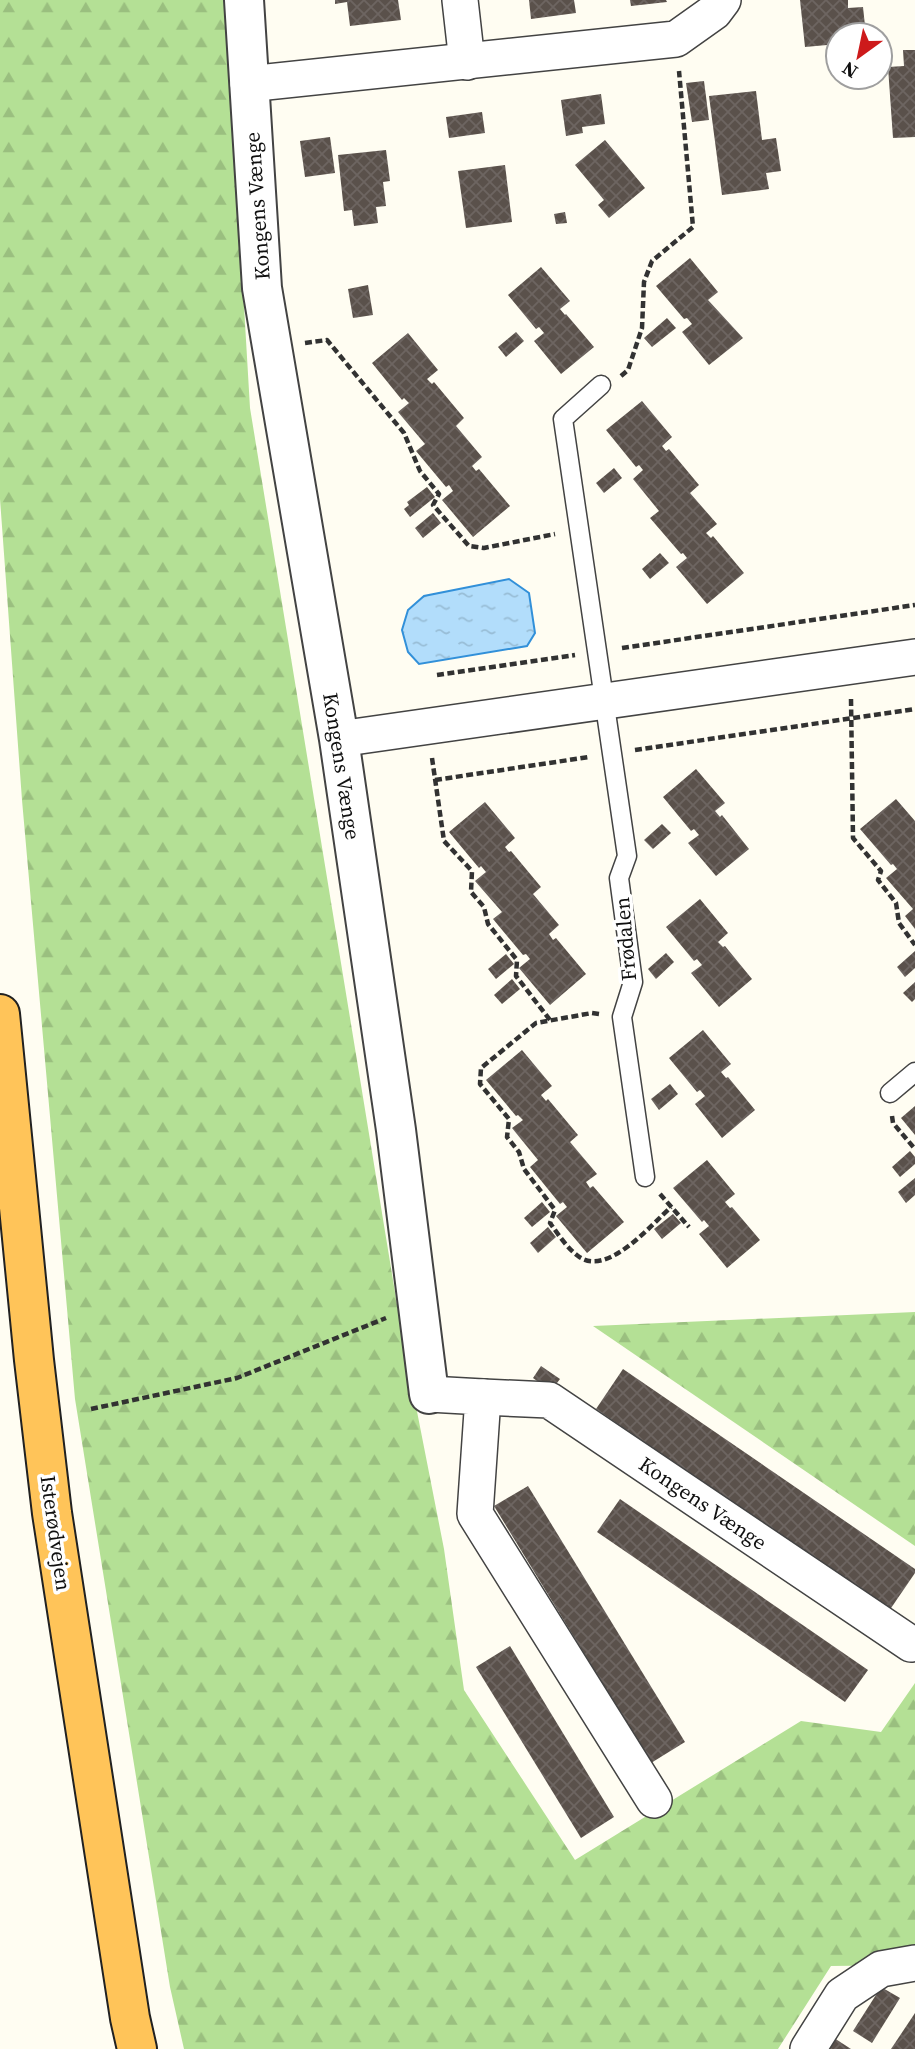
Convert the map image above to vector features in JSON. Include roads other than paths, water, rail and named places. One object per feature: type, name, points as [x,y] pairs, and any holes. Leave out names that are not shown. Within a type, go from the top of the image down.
[{"type":"highway","name":"Isterødvejen","points":[[0,1014],[52,1513],[137,2049]]},
{"type":"street","name":"Kongens Vænge","points":[[244,0],[262,288],[339,739],[396,1130],[429,1394],[549,1400],[911,1644]]},
{"type":"street","points":[[460,0],[467,62]]},
{"type":"street","points":[[248,84],[676,39],[714,12],[723,0]]},
{"type":"street","points":[[339,739],[915,657]]},
{"type":"street","points":[[483,1397],[475,1514],[654,1800]]},
{"type":"street","points":[[808,2049],[842,1995],[881,1969],[915,1964]]},
{"type":"lane","name":"Frødalen","points":[[601,385],[563,419],[627,856],[619,878],[633,982],[622,1017],[645,1177]]},
{"type":"lane","points":[[890,1093],[915,1072]]},
{"type":"water","points":[[509,579],[529,593],[535,633],[527,646],[419,664],[408,652],[402,630],[408,610],[424,596]]}]
